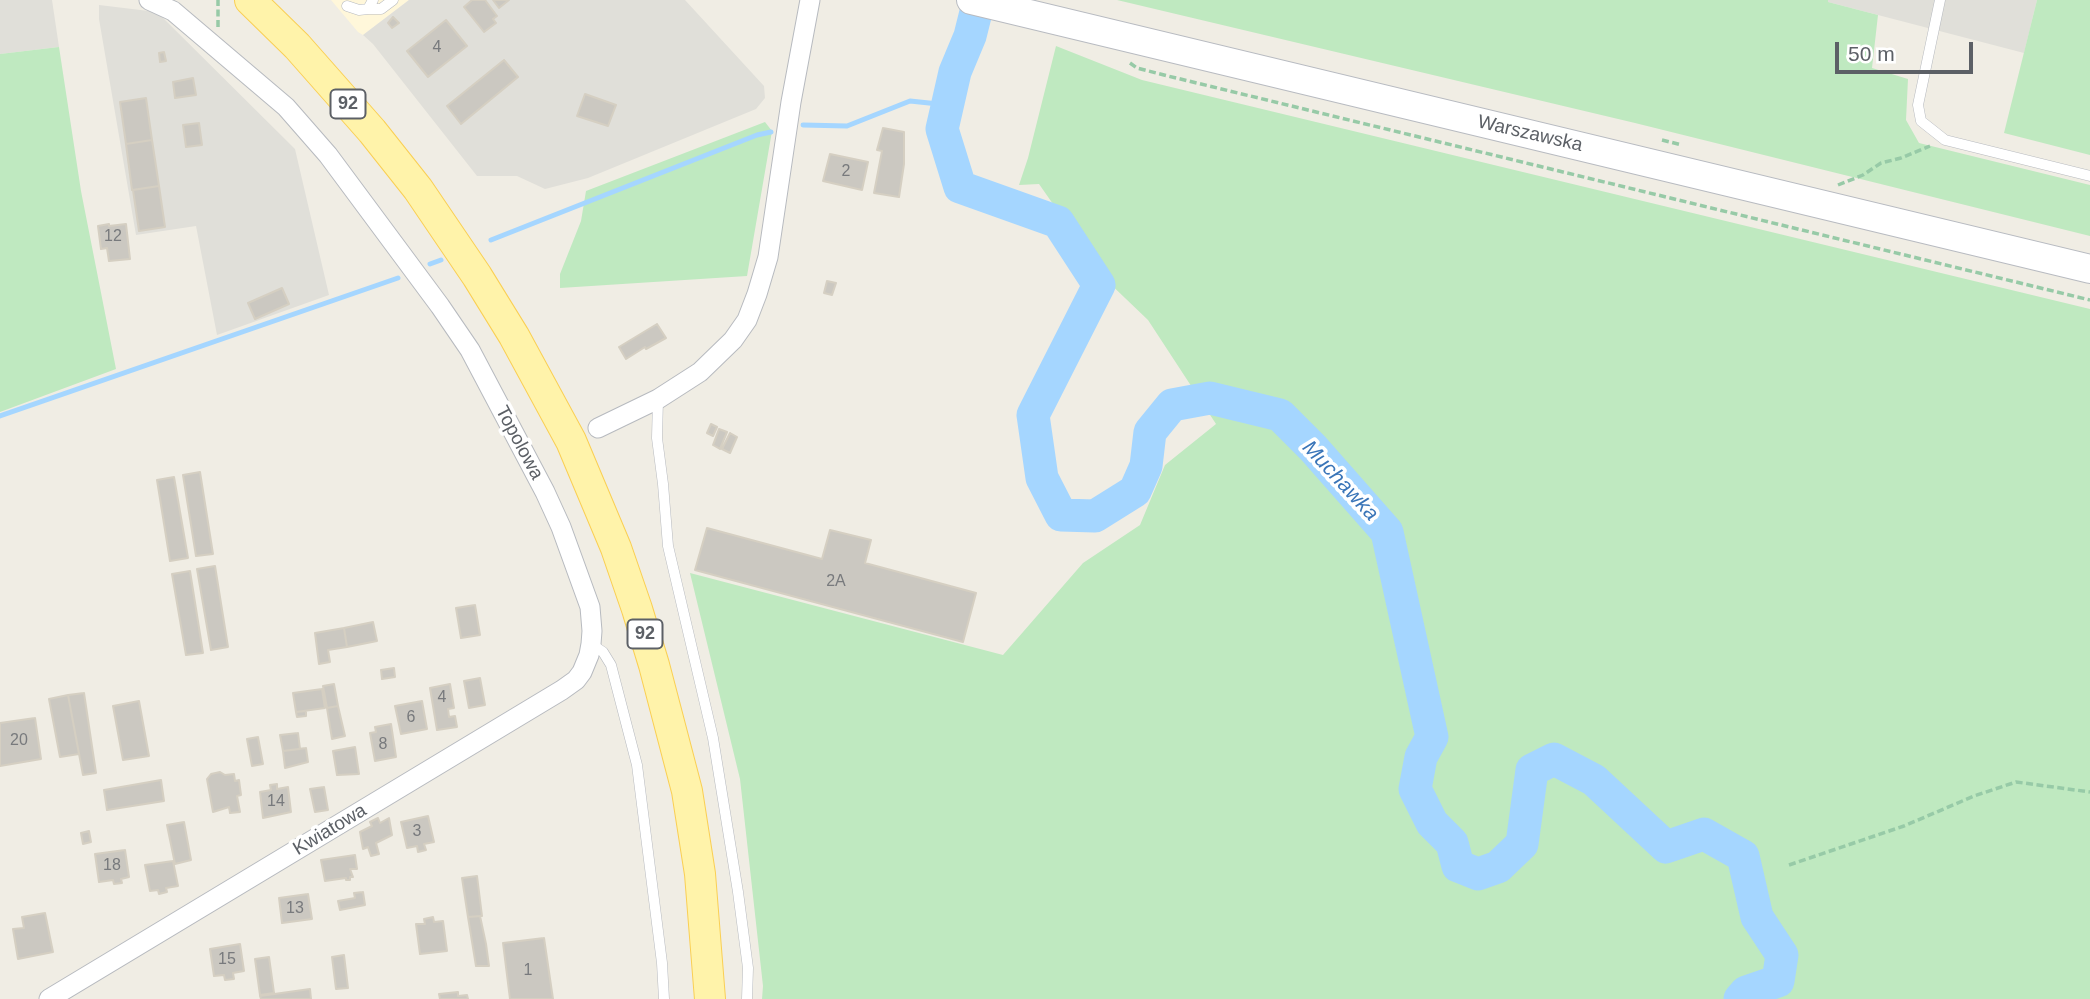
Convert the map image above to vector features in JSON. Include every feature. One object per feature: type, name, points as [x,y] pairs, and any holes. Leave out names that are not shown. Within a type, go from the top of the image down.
[{"type":"main road","name":"92","points":[[250,0],[297,46],[372,131],[446,228],[514,336],[567,432],[594,492],[637,609],[687,791],[699,864],[710,999]]},
{"type":"main road","name":"92","points":[[265,0],[297,46]]},
{"type":"main road","name":"Warszawska","points":[[971,0],[2090,269]]},
{"type":"street","name":"Topolowa","points":[[149,0],[173,11],[286,107],[328,155],[440,306],[470,350],[561,527],[590,607],[591,644]]},
{"type":"street","points":[[598,428],[658,399],[701,372],[733,340],[747,320],[757,294],[770,243],[791,102],[810,0]]},
{"type":"street","name":"Kwiatowa","points":[[49,999],[562,690],[582,672],[591,644]]},
{"type":"lane","points":[[347,6],[359,10],[370,5],[381,9],[393,0]]},
{"type":"lane","points":[[1940,0],[1918,105],[1921,121],[1945,140],[2090,176]]},
{"type":"lane","points":[[658,399],[657,438],[668,546],[713,738],[748,968],[747,999]]},
{"type":"lane","points":[[591,644],[603,652],[611,665],[637,765],[662,962],[664,999]]},
{"type":"path","points":[[1120,36],[1125,58],[1137,68],[2090,300]]},
{"type":"path","points":[[1813,202],[1881,163],[1916,153],[1945,140]]},
{"type":"path","points":[[1789,865],[1904,826],[1974,796],[2016,782],[2090,792]]},
{"type":"shaded area","points":[[0,0],[52,0],[59,47],[0,54]]},
{"type":"shaded area","points":[[331,0],[409,0],[363,35]]},
{"type":"shaded area","points":[[409,0],[685,0],[764,86],[765,98],[756,109],[588,178],[545,189],[517,176],[477,176],[373,44],[363,35]]},
{"type":"shaded area","points":[[1828,0],[2037,0],[2024,53]]},
{"type":"shaded area","points":[[99,5],[157,12],[295,149],[329,295],[217,335],[196,226],[136,235],[99,19]]},
{"type":"green space","points":[[1117,0],[1828,0],[1878,15],[1872,68],[1908,79],[1906,120],[1919,143],[2090,185],[2090,236],[1635,123]]},
{"type":"green space","points":[[2037,0],[2090,0],[2090,155],[2004,133]]},
{"type":"green space","points":[[1056,46],[1142,80],[2090,309],[2090,999],[762,999],[763,986],[740,779],[690,573],[1003,655],[1083,563],[1140,525],[1165,465],[1216,424],[1148,320],[1079,254],[1060,214],[1039,184],[1019,185]]},
{"type":"green space","points":[[59,47],[81,191],[116,369],[0,412],[0,54]]},
{"type":"green space","points":[[765,122],[772,131],[747,276],[560,288],[560,274],[581,221],[586,191]]},
{"type":"building","points":[[472,0],[485,0],[497,16],[493,19],[496,23],[484,32],[464,7]]},
{"type":"building","points":[[493,0],[509,0],[499,8]]},
{"type":"building","points":[[393,17],[399,23],[392,28],[388,23]]},
{"type":"building","points":[[446,20],[467,46],[428,77],[407,51]]},
{"type":"building","points":[[164,52],[166,61],[160,62],[159,53]]},
{"type":"building","points":[[504,60],[518,77],[461,124],[447,106]]},
{"type":"building","points":[[193,78],[196,95],[175,98],[173,82]]},
{"type":"building","points":[[585,94],[616,105],[608,126],[577,116]]},
{"type":"building","points":[[146,98],[152,140],[126,144],[120,102]]},
{"type":"building","points":[[199,123],[202,145],[186,147],[183,125]]},
{"type":"building","points":[[883,128],[904,132],[904,164],[899,197],[874,193],[882,151],[877,150]]},
{"type":"building","points":[[152,140],[159,186],[132,190],[126,144]]},
{"type":"building","points":[[830,154],[868,162],[862,190],[823,181]]},
{"type":"building","points":[[159,186],[165,227],[139,231],[133,190]]},
{"type":"building","points":[[126,224],[130,259],[109,261],[107,248],[101,249],[98,226]]},
{"type":"building","points":[[827,281],[836,283],[832,295],[824,293]]},
{"type":"building","points":[[282,288],[289,304],[255,319],[248,303]]},
{"type":"building","points":[[657,324],[666,338],[626,359],[619,347]]},
{"type":"building","points":[[711,424],[717,427],[713,436],[707,433]]},
{"type":"building","points":[[719,429],[727,432],[720,449],[713,445]]},
{"type":"building","points":[[730,433],[737,437],[730,453],[722,449]]},
{"type":"building","points":[[200,472],[213,554],[196,556],[183,475]]},
{"type":"building","points":[[174,477],[188,558],[170,561],[157,480]]},
{"type":"building","points":[[707,528],[822,559],[830,530],[871,540],[865,563],[976,593],[963,642],[695,570]]},
{"type":"building","points":[[215,566],[228,647],[211,650],[197,569]]},
{"type":"building","points":[[190,571],[203,653],[186,655],[172,574]]},
{"type":"building","points":[[475,605],[480,635],[461,638],[456,608]]},
{"type":"building","points":[[373,622],[377,641],[347,647],[344,628]]},
{"type":"building","points":[[344,628],[347,647],[328,650],[330,662],[319,664],[315,633]]},
{"type":"building","points":[[394,668],[395,677],[382,679],[381,670]]},
{"type":"building","points":[[480,678],[485,705],[469,708],[464,681]]},
{"type":"building","points":[[334,684],[338,706],[327,708],[323,686]]},
{"type":"building","points":[[450,684],[454,708],[448,709],[449,717],[455,716],[457,727],[437,730],[430,688]]},
{"type":"building","points":[[322,689],[325,708],[296,712],[293,693]]},
{"type":"building","points":[[84,693],[96,773],[83,775],[68,695]]},
{"type":"building","points":[[68,695],[79,754],[60,757],[49,699]]},
{"type":"building","points":[[139,701],[149,756],[123,760],[113,706]]},
{"type":"building","points":[[422,701],[427,729],[401,734],[395,706]]},
{"type":"building","points":[[338,706],[345,736],[332,739],[327,708]]},
{"type":"building","points":[[306,711],[306,716],[297,717],[296,712]]},
{"type":"building","points":[[35,718],[41,759],[0,766],[0,723]]},
{"type":"building","points":[[391,724],[396,757],[375,761],[370,733],[376,732],[375,727]]},
{"type":"building","points":[[298,733],[300,749],[283,751],[280,735]]},
{"type":"building","points":[[258,737],[263,764],[252,766],[247,739]]},
{"type":"building","points":[[355,747],[359,774],[337,775],[333,751]]},
{"type":"building","points":[[306,748],[308,762],[285,768],[283,751]]},
{"type":"building","points":[[220,772],[225,775],[234,774],[235,781],[239,780],[241,795],[237,796],[240,812],[230,813],[229,807],[213,812],[207,779],[211,774]]},
{"type":"building","points":[[161,780],[164,801],[107,810],[104,790]]},
{"type":"building","points":[[277,784],[277,789],[288,787],[291,812],[263,818],[260,792],[271,790],[270,785]]},
{"type":"building","points":[[324,787],[328,810],[315,812],[310,789]]},
{"type":"building","points":[[428,816],[434,842],[424,844],[426,850],[418,852],[417,846],[407,848],[401,822]]},
{"type":"building","points":[[378,818],[380,823],[389,818],[392,835],[376,843],[379,854],[371,856],[368,847],[363,849],[360,832],[372,826],[370,822]]},
{"type":"building","points":[[184,822],[191,860],[175,864],[167,825]]},
{"type":"building","points":[[89,831],[91,842],[83,844],[81,833]]},
{"type":"building","points":[[125,850],[129,877],[121,879],[122,883],[114,884],[113,880],[99,882],[95,854]]},
{"type":"building","points":[[355,855],[357,869],[350,869],[353,877],[350,877],[350,880],[346,878],[325,881],[321,860]]},
{"type":"building","points":[[173,861],[178,886],[166,888],[167,892],[159,894],[158,890],[150,891],[145,865]]},
{"type":"building","points":[[477,876],[482,916],[468,917],[462,878]]},
{"type":"building","points":[[363,892],[365,905],[340,910],[338,901],[355,898],[354,893]]},
{"type":"building","points":[[308,894],[312,919],[282,923],[279,898]]},
{"type":"building","points":[[45,913],[53,952],[18,959],[13,929],[24,928],[22,917]]},
{"type":"building","points":[[480,916],[489,966],[476,966],[468,917]]},
{"type":"building","points":[[433,917],[434,922],[443,921],[447,951],[420,954],[416,924],[425,924],[424,919]]},
{"type":"building","points":[[544,938],[553,999],[510,999],[503,943]]},
{"type":"building","points":[[240,944],[244,971],[233,973],[234,979],[225,980],[224,975],[214,976],[210,949]]},
{"type":"building","points":[[344,955],[348,988],[336,989],[332,957]]},
{"type":"building","points":[[269,957],[274,993],[260,995],[255,959]]},
{"type":"building","points":[[310,989],[311,999],[261,999],[260,996]]},
{"type":"building","points":[[458,992],[458,996],[467,995],[468,999],[440,999],[439,994]]},
{"type":"waterway","name":"Muchawka","points":[[979,0],[970,36],[955,72],[942,129],[960,187],[1058,222],[1099,285],[1033,415],[1042,478],[1061,515],[1095,516],[1135,491],[1146,466],[1150,432],[1172,405],[1210,398],[1280,415],[1387,532],[1432,737],[1421,757],[1415,789],[1432,823],[1452,843],[1458,866],[1478,874],[1498,867],[1522,844],[1532,770],[1554,759],[1594,780],[1666,847],[1704,834],[1743,856],[1757,917],[1782,955],[1778,981],[1746,992],[1740,999]]},
{"type":"waterway","points":[[803,125],[847,126],[910,101],[948,105]]},
{"type":"waterway","points":[[491,240],[757,135],[771,132]]},
{"type":"waterway","points":[[430,264],[441,260]]},
{"type":"waterway","points":[[0,416],[398,278]]}]
